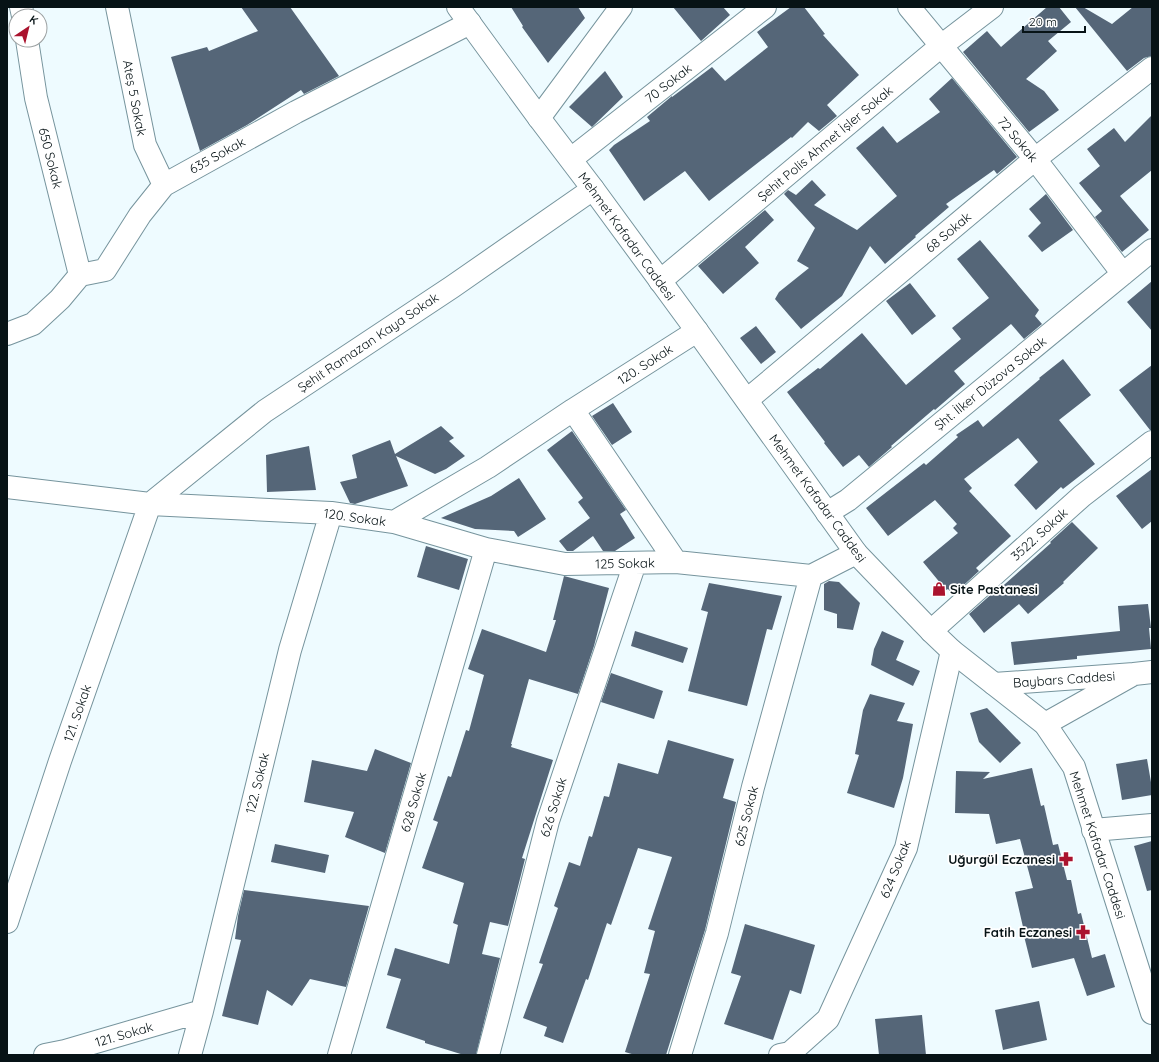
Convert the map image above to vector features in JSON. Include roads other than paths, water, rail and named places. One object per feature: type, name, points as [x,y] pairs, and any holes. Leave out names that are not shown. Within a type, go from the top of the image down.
[{"type":"street","name":"Ateş 5 Sokak","points":[[117,7],[145,145],[164,185]]},
{"type":"street","points":[[539,118],[621,7]]},
{"type":"street","name":"70 Sokak","points":[[571,160],[765,7]]},
{"type":"street","name":"72 Sokak","points":[[909,7],[1034,159],[1123,274]]},
{"type":"street","name":"Şehit Polis Ahmet İşler Sokak","points":[[660,281],[941,46],[992,7]]},
{"type":"street","name":"635 Sokak","points":[[80,275],[105,270],[140,215],[164,185],[296,112],[464,15]]},
{"type":"street","name":"Mehmet Kafadar Caddesi","points":[[464,15],[697,330],[856,553],[952,651],[1046,724],[1074,767],[1152,1013]]},
{"type":"street","name":"650 Sokak","points":[[28,48],[36,98],[80,275]]},
{"type":"street","name":"68 Sokak","points":[[747,400],[1034,159],[1152,68]]},
{"type":"street","name":"Şehit Ramazan Kaya Sokak","points":[[150,504],[265,411],[452,287],[593,188]]},
{"type":"street","name":"Şht. İlker Düzova Sokak","points":[[827,513],[848,500],[1152,250]]},
{"type":"street","points":[[7,334],[33,324],[60,299],[80,275]]},
{"type":"street","name":"120. Sokak","points":[[7,487],[150,504],[331,513],[394,522],[488,467],[572,410],[697,330]]},
{"type":"street","points":[[572,410],[676,562]]},
{"type":"street","name":"3522. Sokak","points":[[931,631],[1082,496],[1152,442]]},
{"type":"street","name":"121. Sokak","points":[[7,922],[60,761],[150,504]]},
{"type":"street","name":"122. Sokak","points":[[190,1055],[290,650],[331,513]]},
{"type":"street","name":"125 Sokak","points":[[394,522],[486,549],[565,564],[676,562],[811,576]]},
{"type":"street","name":"628 Sokak","points":[[339,1055],[486,549]]},
{"type":"street","points":[[811,576],[856,553]]},
{"type":"street","name":"626 Sokak","points":[[488,1055],[548,821],[635,563]]},
{"type":"street","name":"625 Sokak","points":[[680,1055],[717,933],[754,786],[811,576]]},
{"type":"street","name":"624 Sokak","points":[[780,1055],[790,1054],[828,1019],[906,848],[952,651]]},
{"type":"street","name":"Baybars Caddesi","points":[[994,684],[1143,673]]},
{"type":"street","name":"Baybars Caddesi","points":[[1046,724],[1143,673]]},
{"type":"street","points":[[1093,830],[1152,825]]},
{"type":"street","name":"121. Sokak","points":[[45,1055],[65,1051],[202,1011]]},
{"type":"place","name":"Site Pastanesi","points":[[939,589]]},
{"type":"place","name":"Uğurgül Eczanesi","points":[[1066,859]]},
{"type":"place","name":"Fatih Eczanesi","points":[[1083,932]]}]
